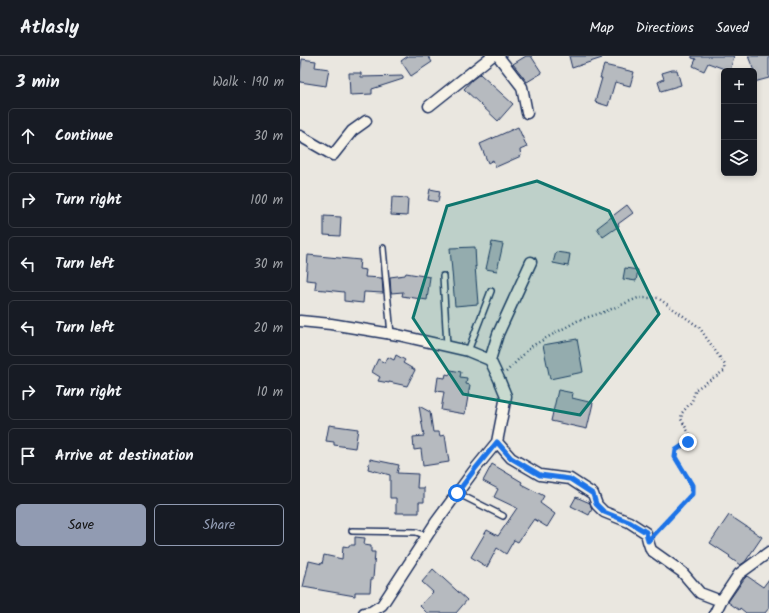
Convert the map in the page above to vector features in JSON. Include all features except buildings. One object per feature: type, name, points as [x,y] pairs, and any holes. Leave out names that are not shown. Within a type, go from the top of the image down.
[{"type":"street","points":[[428,106],[492,56]]},
{"type":"street","points":[[498,56],[522,87],[527,113]]},
{"type":"street","points":[[300,136],[333,155],[352,131],[366,121]]},
{"type":"street","points":[[490,360],[498,334],[531,262]]},
{"type":"street","points":[[300,321],[331,324],[391,334],[468,351],[490,360],[506,396],[497,442],[457,493],[382,605],[371,612],[364,613]]},
{"type":"street","points":[[497,442],[511,458],[540,475],[570,479],[593,494],[596,504],[604,512],[629,522],[646,532],[651,550],[682,572],[700,593],[721,600]]},
{"type":"street","points":[[715,613],[721,600],[739,574],[769,552]]},
{"type":"lane","points":[[383,248],[391,334]]},
{"type":"lane","points":[[443,276],[447,346]]},
{"type":"lane","points":[[468,351],[491,291]]},
{"type":"lane","points":[[457,493],[503,516]]},
{"type":"lane","points":[[352,531],[416,532],[427,536]]},
{"type":"path","points":[[499,379],[532,346],[579,320],[604,312],[638,298],[658,298],[699,327],[725,365],[724,371],[696,389],[692,401],[682,413],[681,419],[690,435],[688,442],[676,450],[675,457],[692,485],[692,494],[648,541]]},
{"type":"highlighted area","points":[[537,181],[609,211],[659,314],[580,415],[463,394],[413,318],[447,206]]},
{"type":"route","points":[[457,493],[497,442],[511,458],[540,475],[570,479],[593,494],[596,504],[604,512],[629,522],[646,532],[648,541],[692,494],[692,485],[675,457],[676,450],[688,442]]}]
